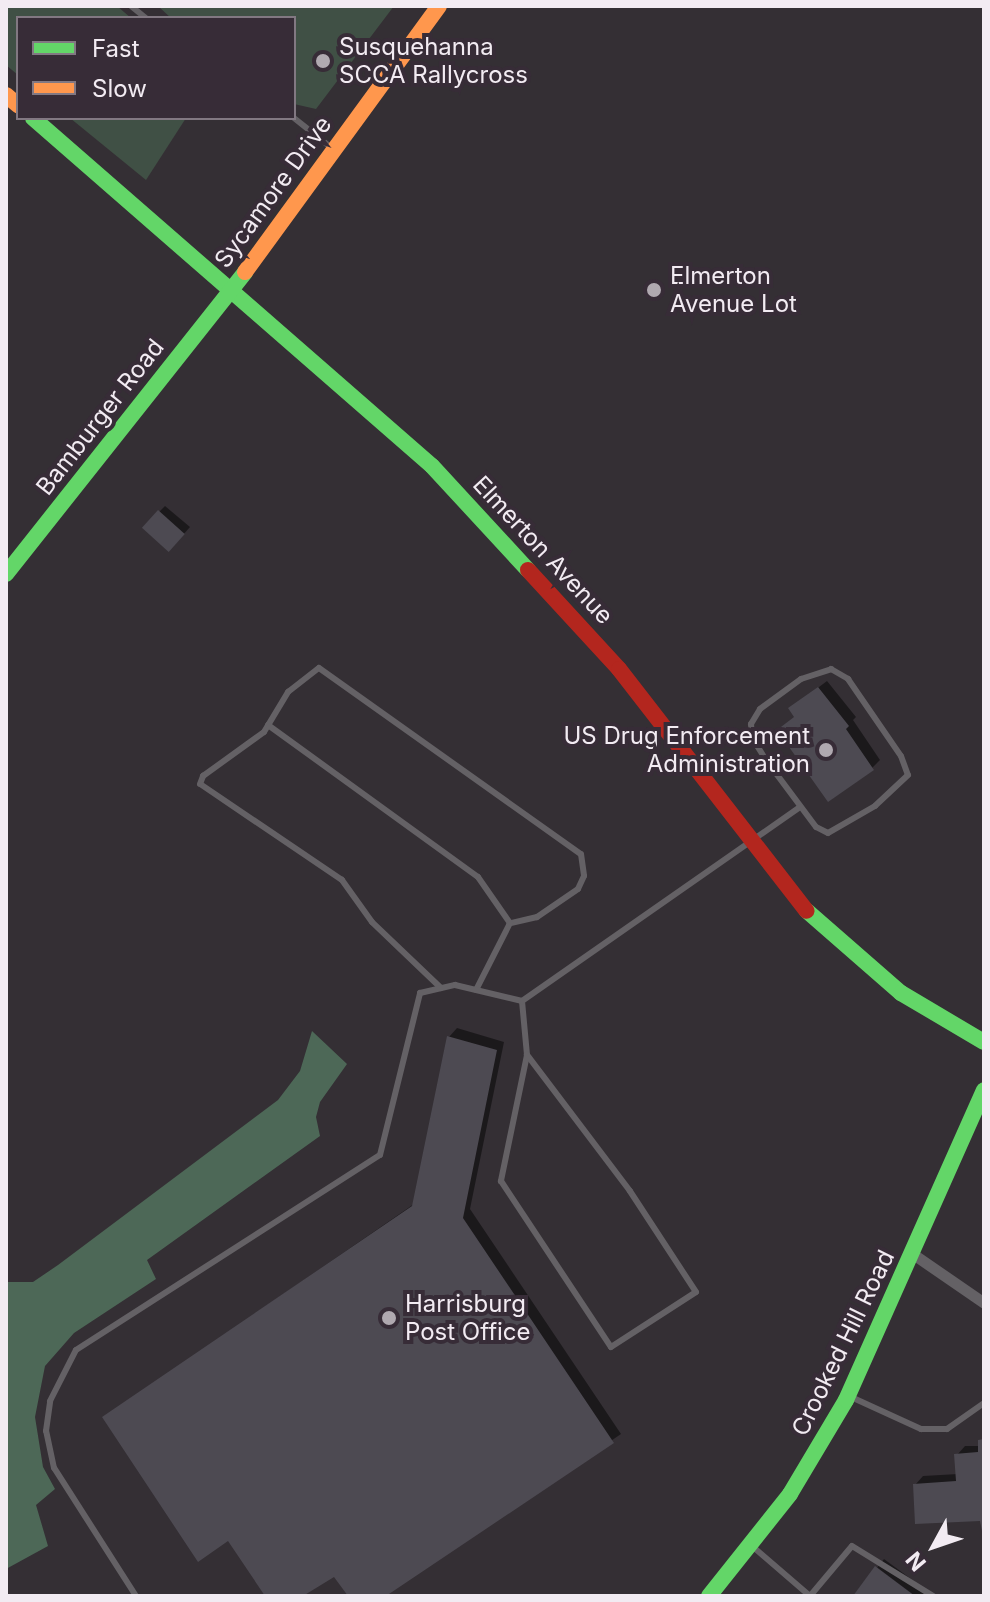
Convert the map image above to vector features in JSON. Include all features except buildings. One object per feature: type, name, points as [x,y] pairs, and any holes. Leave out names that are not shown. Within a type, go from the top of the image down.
[{"type":"main road","name":"Sycamore Drive","points":[[232,290],[439,6]]},
{"type":"main road","name":"Elmerton Avenue","points":[[35,120],[432,466],[619,669],[800,904],[847,950],[901,993],[984,1042]]},
{"type":"main road","name":"Bamburger Road","points":[[6,574],[232,290]]},
{"type":"main road","name":"Crooked Hill Road","points":[[709,1596],[752,1546],[790,1494],[849,1395],[984,1090]]},
{"type":"street","points":[[913,1254],[984,1303]]},
{"type":"lane","points":[[296,120],[333,149]]},
{"type":"lane","points":[[441,988],[372,922],[342,880],[200,784],[268,725],[288,692],[319,668],[581,854],[584,876],[578,889],[537,917],[510,923]]},
{"type":"lane","points":[[831,669],[848,679],[901,756],[908,775],[901,786],[841,830],[828,833],[816,827],[800,807],[752,738],[751,724],[760,709],[801,679],[831,669]]},
{"type":"lane","points":[[268,725],[478,877],[510,923]]},
{"type":"lane","points":[[136,1596],[54,1468],[46,1431],[59,1374],[76,1350],[380,1155],[420,993],[455,985],[522,1001],[800,807]]},
{"type":"lane","points":[[476,990],[510,923]]},
{"type":"lane","points":[[522,1001],[527,1055],[501,1181],[611,1347],[696,1292],[630,1191],[527,1055]]},
{"type":"lane","points":[[849,1395],[921,1429],[947,1429],[984,1403]]},
{"type":"lane","points":[[752,1546],[810,1596],[852,1546],[933,1596]]},
{"type":"green space","points":[[6,6],[117,6],[129,16],[16,16],[16,73],[6,65]]},
{"type":"green space","name":"Susquehanna SCCA Rallycross","points":[[158,6],[394,6],[316,109],[296,104],[296,16],[169,16]]},
{"type":"green space","points":[[72,120],[185,120],[146,180]]},
{"type":"green space","points":[[312,1031],[347,1064],[320,1102],[316,1117],[320,1136],[147,1260],[156,1279],[74,1333],[45,1366],[35,1417],[43,1467],[55,1489],[36,1505],[48,1546],[6,1569],[6,1282],[33,1282],[278,1100],[300,1071]]},
{"type":"traffic: fast","points":[[35,120],[432,466],[528,570]]},
{"type":"traffic: fast","points":[[6,574],[245,272]]},
{"type":"traffic: fast","points":[[807,911],[901,993],[984,1042]]},
{"type":"traffic: fast","points":[[709,1596],[790,1494],[846,1400],[984,1090]]},
{"type":"traffic: slow","points":[[245,272],[439,6]]},
{"type":"traffic: slow","points":[[6,95],[16,103]]},
{"type":"traffic: jam","points":[[528,570],[619,669],[807,911]]},
{"type":"place","name":"Susquehanna SCCA Rallycross","points":[[323,61]]},
{"type":"place","name":"Elmerton Avenue Lot","points":[[654,290]]},
{"type":"place","name":"US Drug Enforcement Administration","points":[[826,750]]},
{"type":"place","name":"Harrisburg Post Office","points":[[389,1318]]}]
